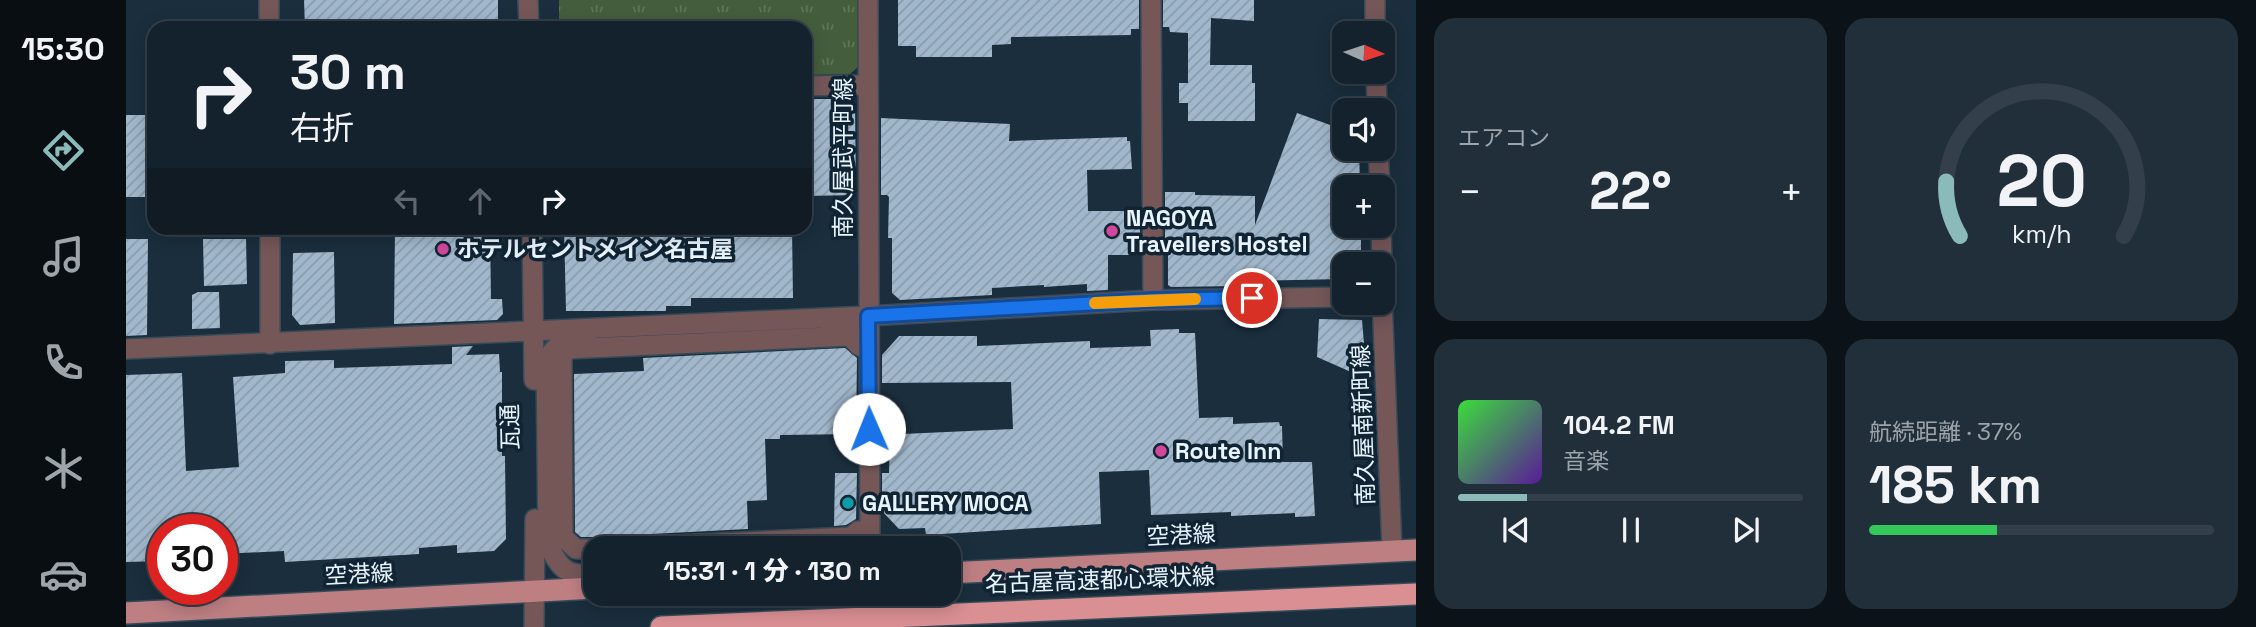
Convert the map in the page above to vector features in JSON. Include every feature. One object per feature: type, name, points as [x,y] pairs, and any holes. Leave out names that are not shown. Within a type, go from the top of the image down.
[{"type":"highway","name":"名古屋高速都心環状線","points":[[661,627],[1416,594]]},
{"type":"main road","name":"空港線","points":[[961,572],[1416,550]]},
{"type":"main road","name":"空港線","points":[[126,613],[583,589]]},
{"type":"street","points":[[269,0],[269,21]]},
{"type":"street","points":[[528,0],[529,21]]},
{"type":"street","name":"南久屋武平町線","points":[[869,0],[870,536]]},
{"type":"street","points":[[1151,0],[1153,300]]},
{"type":"street","points":[[1375,0],[1376,21]]},
{"type":"street","points":[[812,86],[868,85]]},
{"type":"street","points":[[270,235],[270,344]]},
{"type":"street","name":"瓦通","points":[[532,235],[534,627]]},
{"type":"street","points":[[126,349],[868,316],[1153,300],[1332,297]]},
{"type":"street","name":"南久屋南新町線","points":[[1383,315],[1392,551]]},
{"type":"street","points":[[583,549],[576,549],[564,537],[562,358],[567,349],[850,336],[859,346],[860,332],[856,328],[568,340],[555,348],[546,362],[548,542],[561,565],[577,576],[583,576]]},
{"type":"green space","points":[[559,0],[858,0],[858,67],[850,74],[812,75],[812,21],[559,21]]},
{"type":"building","points":[[304,0],[498,0],[498,21],[305,21]]},
{"type":"building","points":[[898,0],[1139,0],[1139,29],[1131,29],[1131,35],[1011,37],[1011,44],[992,45],[992,57],[916,57],[916,46],[898,46]]},
{"type":"building","points":[[1163,0],[1254,0],[1254,21],[1211,18],[1210,65],[1252,65],[1255,121],[1188,121],[1188,103],[1179,103],[1179,83],[1188,83],[1188,33],[1170,32],[1169,27],[1163,27]]},
{"type":"building","points":[[812,99],[847,99],[855,105],[856,195],[812,196]]},
{"type":"building","points":[[1297,113],[1332,126],[1332,161],[1359,161],[1360,175],[1332,175],[1332,238],[1361,238],[1361,252],[1332,252],[1332,279],[1237,281],[1237,286],[1168,285],[1165,192],[1255,196],[1255,225]]},
{"type":"building","points":[[126,115],[147,115],[147,197],[126,197]]},
{"type":"building","points":[[881,118],[1010,124],[1009,141],[1127,137],[1127,141],[1130,141],[1132,169],[1087,170],[1088,211],[1140,211],[1140,255],[1108,255],[1108,290],[1087,291],[1087,284],[1044,285],[992,288],[992,295],[900,300],[892,293],[892,238],[888,238],[889,197],[881,195]]},
{"type":"building","points":[[395,235],[490,235],[491,299],[502,299],[503,314],[497,320],[394,324]]},
{"type":"building","points":[[564,235],[792,235],[793,298],[691,298],[691,306],[666,306],[666,311],[566,311]]},
{"type":"building","points":[[126,239],[148,239],[147,335],[126,336]]},
{"type":"building","points":[[203,239],[246,239],[247,284],[204,286]]},
{"type":"building","points":[[334,252],[335,323],[300,325],[292,315],[293,253]]},
{"type":"building","points":[[198,292],[219,292],[220,328],[192,329],[192,295]]},
{"type":"building","points":[[1319,319],[1362,320],[1367,379],[1317,357]]},
{"type":"building","points":[[1179,329],[1179,333],[1195,333],[1199,418],[1233,417],[1233,424],[1279,422],[1282,426],[1283,462],[1312,462],[1315,516],[1295,517],[1295,513],[1231,516],[1231,512],[1151,515],[1149,470],[1099,472],[1101,524],[926,535],[925,528],[899,529],[882,511],[882,473],[889,473],[890,440],[902,439],[902,434],[1013,429],[1011,382],[882,383],[882,355],[899,336],[977,336],[977,346],[1090,341],[1090,348],[1151,346],[1150,330]]},
{"type":"building","points":[[473,346],[466,355],[499,354],[502,372],[506,539],[494,551],[457,553],[457,545],[419,548],[419,554],[285,562],[284,551],[238,553],[238,514],[147,514],[147,561],[126,562],[126,375],[182,373],[186,471],[239,467],[233,377],[285,373],[285,361],[334,360],[334,368],[452,364],[452,347]]},
{"type":"building","points":[[845,348],[857,358],[856,434],[780,435],[780,439],[765,439],[767,500],[747,501],[748,529],[581,537],[575,532],[574,374],[644,371],[643,358]]},
{"type":"building","points":[[835,473],[857,473],[856,519],[846,525],[834,526]]},
{"type":"slow traffic","points":[[1095,303],[1195,299]]},
{"type":"place","name":"NAGOYA Travellers Hostel","points":[[1112,231]]},
{"type":"place","name":"ホテルセントメイン名古屋","points":[[443,249]]},
{"type":"place","name":"Route Inn","points":[[1161,451]]},
{"type":"place","name":"GALLERY MOCA","points":[[848,503]]},
{"type":"route","points":[[869,429],[868,316],[1153,300],[1252,298]]}]
